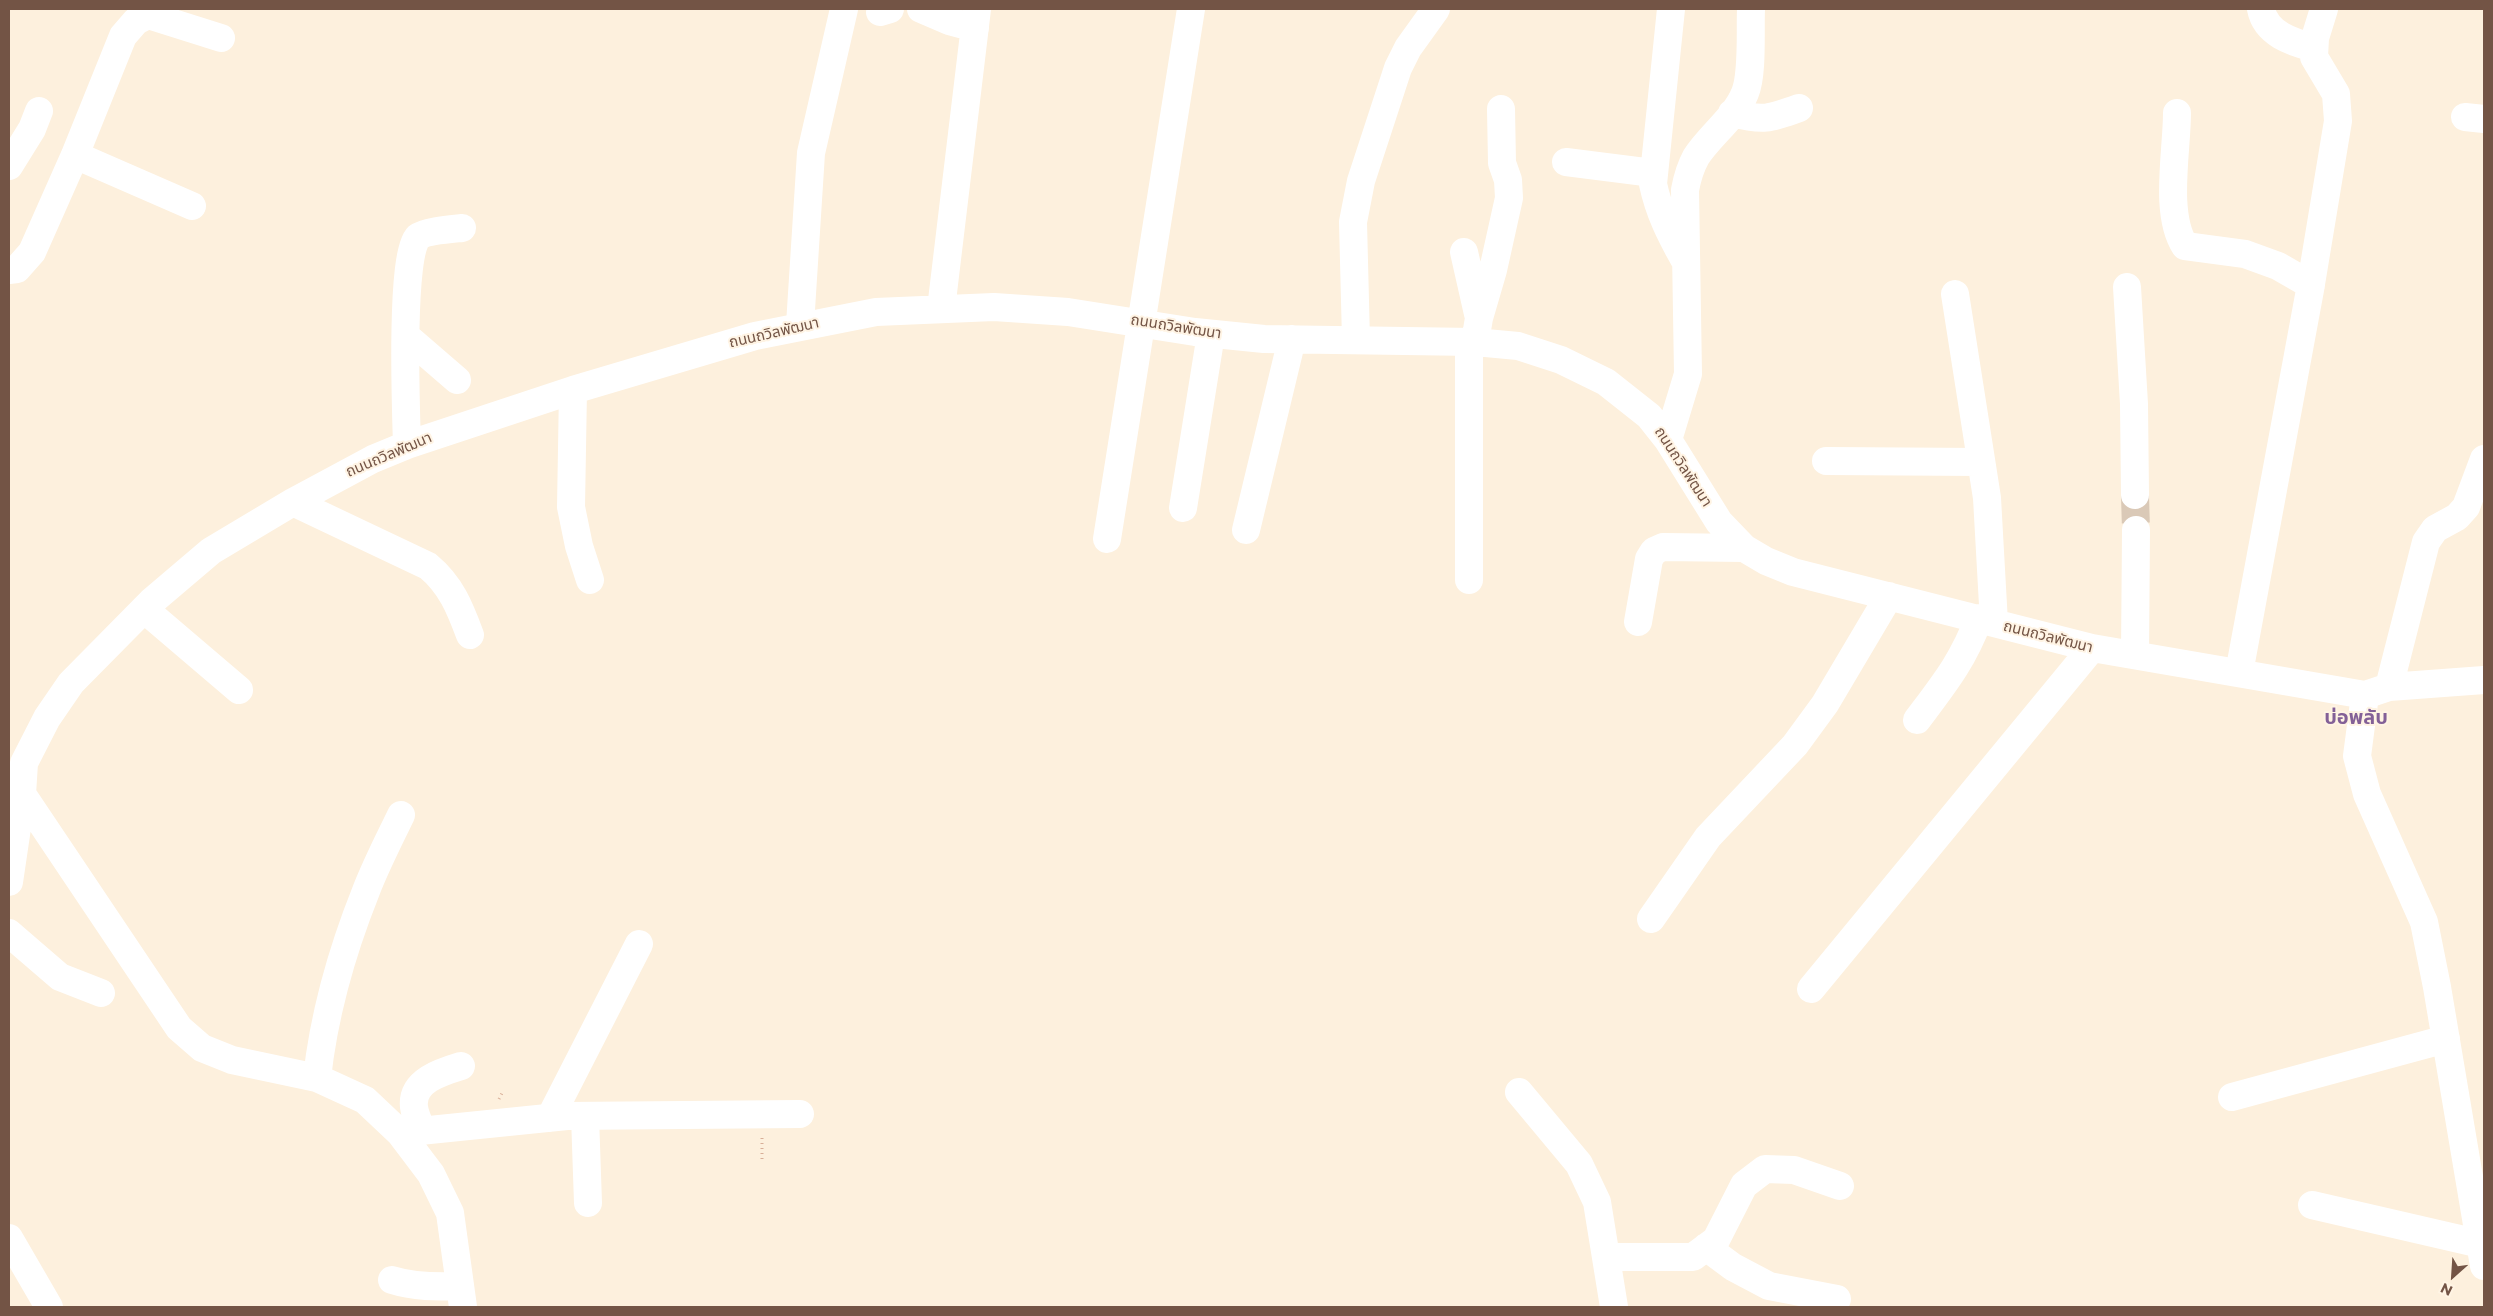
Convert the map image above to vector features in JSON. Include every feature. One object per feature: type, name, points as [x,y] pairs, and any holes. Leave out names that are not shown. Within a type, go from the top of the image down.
[{"type":"street","points":[[800,325],[811,153],[844,9]]},
{"type":"street","points":[[921,9],[949,21],[976,19],[941,309]]},
{"type":"street","points":[[1107,539],[1191,9]]},
{"type":"street","points":[[1356,340],[1353,222],[1361,181],[1398,68],[1408,48],[1436,9]]},
{"type":"street","points":[[1671,9],[1653,184],[1658,207],[1668,232],[1686,262]]},
{"type":"street","points":[[1668,440],[1688,374],[1685,190],[1688,173],[1696,157],[1732,113],[1745,93],[1748,76],[1751,9]]},
{"type":"street","points":[[2260,9],[2262,18],[2275,31],[2288,40],[2314,48]]},
{"type":"street","points":[[2239,673],[2311,285],[2338,121],[2336,94],[2314,57],[2315,38],[2324,9]]},
{"type":"street","points":[[9,270],[17,269],[32,252],[75,155],[123,36],[136,21],[148,15],[221,38]]},
{"type":"street","points":[[1732,113],[1755,119],[1770,119],[1799,108]]},
{"type":"street","points":[[1474,334],[1493,270],[1509,198],[1508,180],[1502,163],[1501,109]]},
{"type":"street","points":[[9,166],[32,129],[39,111]]},
{"type":"street","points":[[2177,113],[2173,216],[2178,236],[2185,246],[2245,254],[2278,266],[2311,285]]},
{"type":"street","points":[[75,155],[192,206]]},
{"type":"street","points":[[1566,162],[1653,173]]},
{"type":"street","points":[[406,445],[406,336],[409,266],[418,237],[424,234],[462,228]]},
{"type":"street","points":[[1464,252],[1474,334],[1469,580]]},
{"type":"street","points":[[2127,287],[2134,404],[2135,496]]},
{"type":"street","points":[[1917,720],[1986,621],[1987,498],[1955,294]]},
{"type":"street","name":"ถนนถวิลพัฒนา","points":[[9,882],[12,832],[22,794],[16,754],[47,718],[71,683],[144,609],[211,551],[293,502],[373,459],[406,445],[573,390],[755,336],[800,325],[876,312],[994,307],[1022,308],[1068,312],[1211,334],[1264,339],[1356,340],[1474,334],[1552,357],[1606,382],[1649,416],[1668,440],[1719,522],[1744,548],[1766,561],[1793,572],[2092,648],[2239,673],[2377,691],[2484,680]]},
{"type":"street","points":[[1183,508],[1211,334]]},
{"type":"street","points":[[406,336],[457,380]]},
{"type":"street","points":[[1246,530],[1292,339]]},
{"type":"street","points":[[573,390],[571,507],[578,546],[590,580]]},
{"type":"street","points":[[2312,1205],[2482,1255],[2476,1162],[2446,1039],[2424,922],[2367,794],[2357,756],[2426,542],[2435,529],[2457,517],[2466,507],[2484,459]]},
{"type":"street","points":[[1826,461],[1981,462]]},
{"type":"street","points":[[293,502],[428,566],[441,577],[458,603],[470,635]]},
{"type":"street","points":[[2135,655],[2136,530]]},
{"type":"street","points":[[1638,622],[1649,560],[1654,551],[1663,547],[1744,548]]},
{"type":"street","points":[[1651,919],[1708,837],[1800,738],[1825,704],[1890,596]]},
{"type":"street","points":[[144,609],[239,690]]},
{"type":"street","points":[[1811,989],[2092,648]]},
{"type":"street","points":[[22,794],[178,1028],[202,1048],[232,1060],[317,1078],[365,1100],[411,1131],[450,1213],[462,1297],[435,1288],[404,1284],[392,1280]]},
{"type":"street","points":[[317,1078],[321,1045],[331,995],[366,890],[401,815]]},
{"type":"street","points":[[9,933],[60,977],[101,993]]},
{"type":"street","points":[[550,1118],[639,944]]},
{"type":"street","points":[[2232,1097],[2446,1039]]},
{"type":"street","points":[[411,1131],[415,1094],[430,1076],[460,1066]]},
{"type":"street","points":[[1519,1092],[1579,1164],[1597,1202],[1614,1307]]},
{"type":"street","points":[[411,1131],[585,1116],[800,1114]]},
{"type":"street","points":[[585,1116],[588,1203]]},
{"type":"street","points":[[1606,1258],[1693,1257],[1716,1240],[1744,1185],[1765,1169],[1794,1170],[1840,1186]]},
{"type":"street","points":[[9,1238],[49,1307]]},
{"type":"street","points":[[1706,1247],[1733,1267],[1769,1286],[1837,1299]]},
{"type":"tunnel","points":[[2135,495],[2136,530]]},
{"type":"district","name":"บ่อพลับ","points":[[2356,718]]}]
